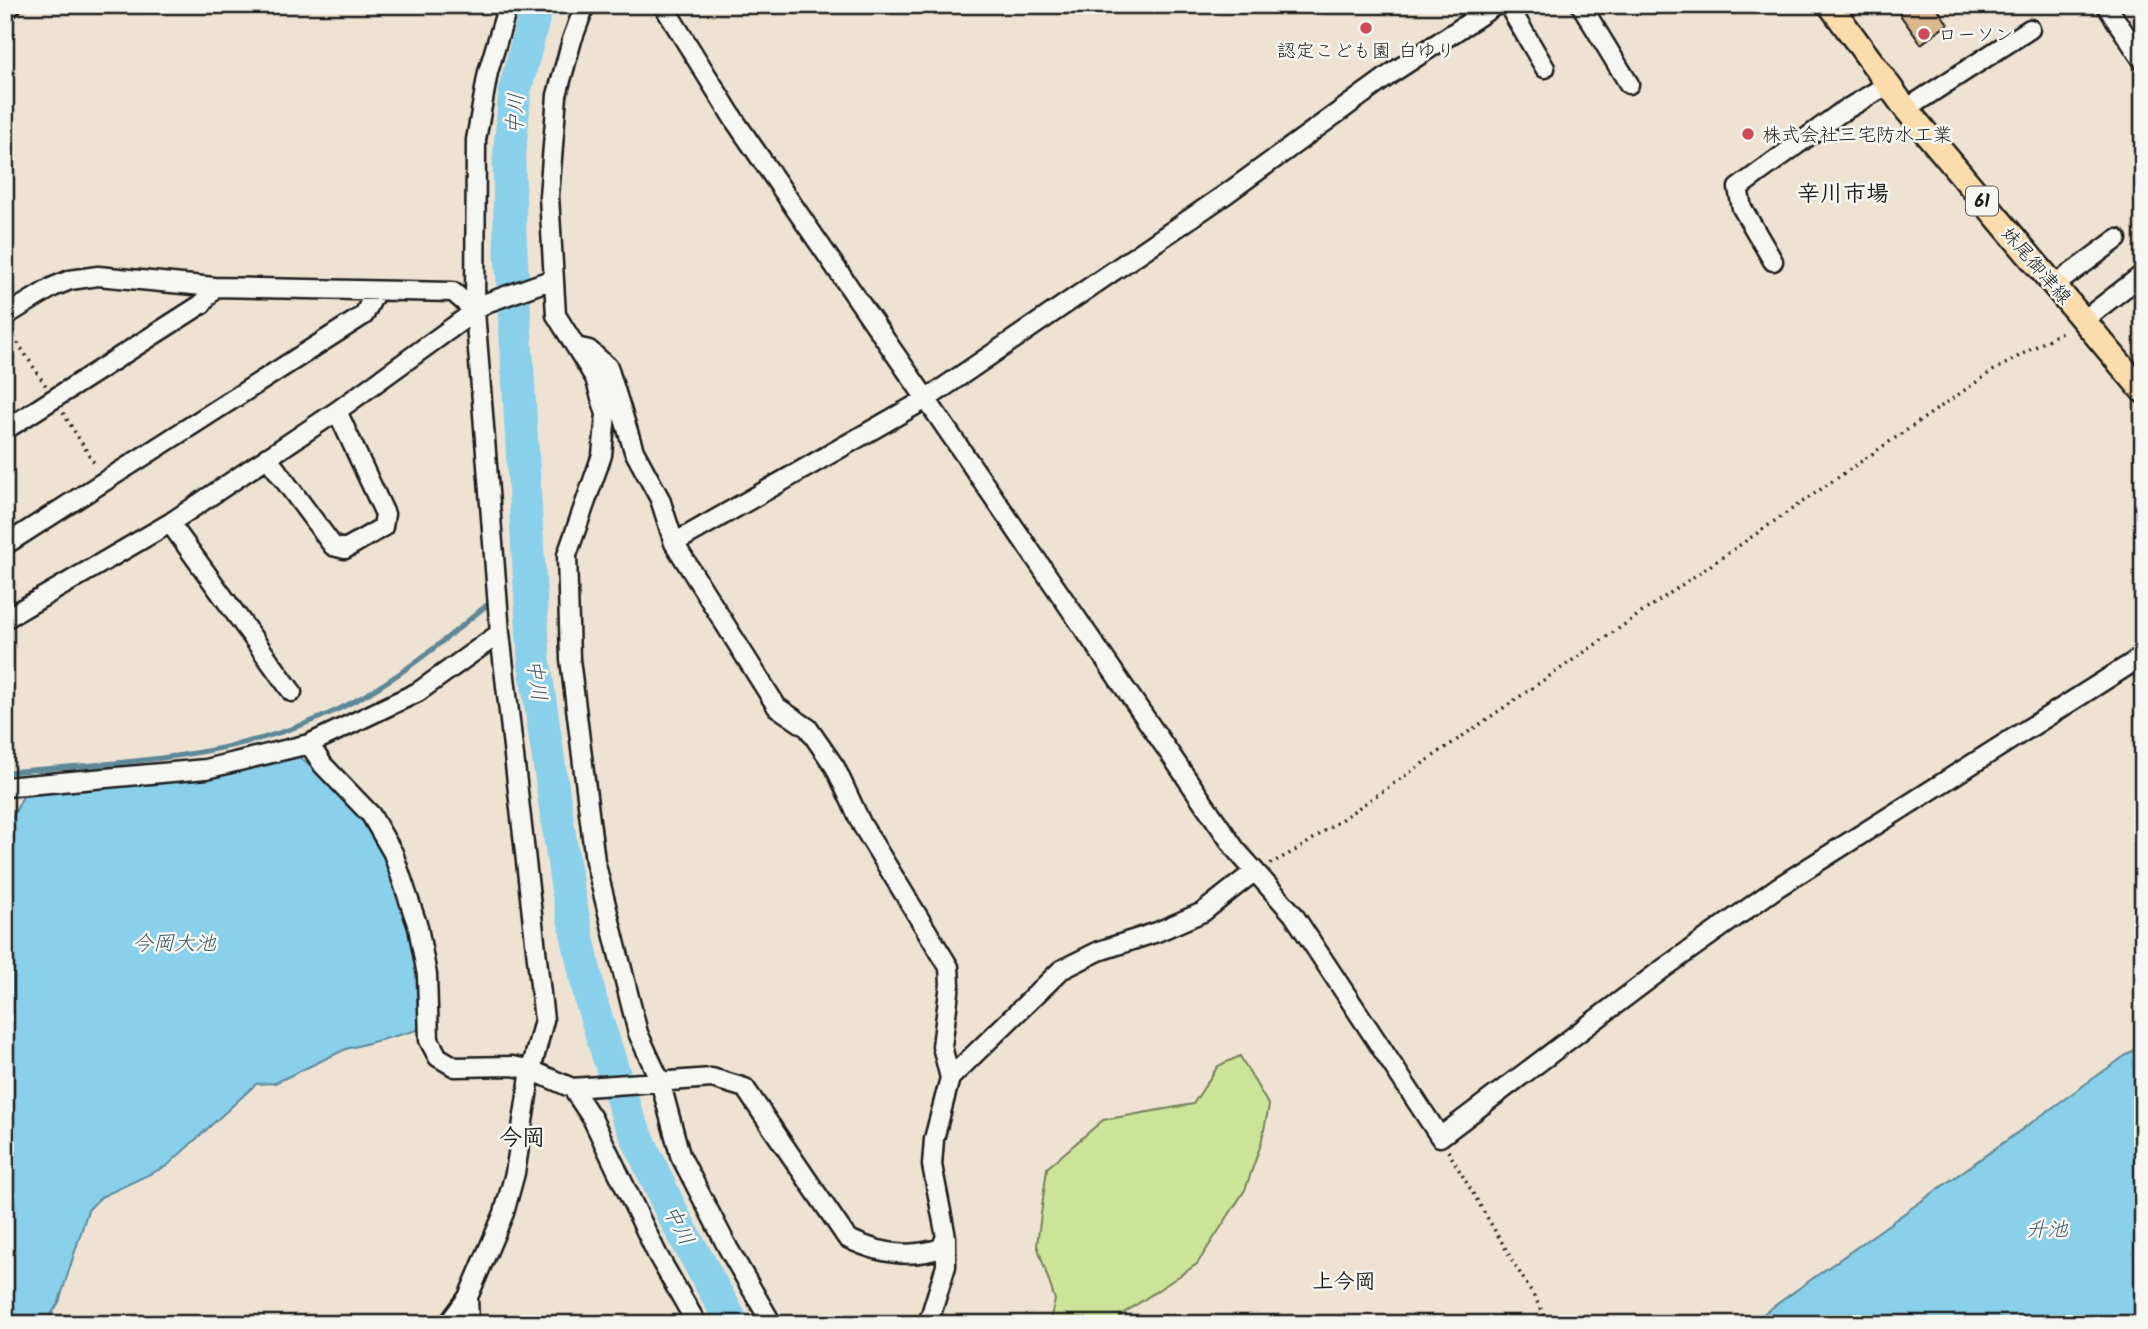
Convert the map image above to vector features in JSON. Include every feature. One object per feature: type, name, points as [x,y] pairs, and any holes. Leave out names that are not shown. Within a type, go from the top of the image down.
[{"type":"main road","name":"妹尾御津線","points":[[1830,5],[1906,109],[2143,391]]},
{"type":"street","points":[[5,12],[12,5]]},
{"type":"street","points":[[448,1324],[468,1297],[500,1223],[523,1138],[531,1070],[544,1020],[500,633],[480,307],[476,140],[488,72],[508,5]]},
{"type":"street","points":[[585,5],[557,95],[549,196],[547,281],[556,315],[595,378],[606,414],[602,455],[567,555],[570,659],[595,861],[638,1033],[660,1081],[680,1155],[728,1248],[772,1324]]},
{"type":"street","points":[[663,5],[735,121],[928,398],[1236,850],[1293,914],[1440,1137],[1660,971],[1778,887],[2143,656]]},
{"type":"street","points":[[674,543],[928,398],[1226,194],[1395,71],[1496,5]]},
{"type":"street","points":[[1508,5],[1545,68]]},
{"type":"street","points":[[1581,5],[1629,84]]},
{"type":"street","points":[[2106,5],[2143,61]]},
{"type":"street","points":[[1906,109],[2030,29]]},
{"type":"street","points":[[1773,261],[1742,208],[1738,188],[1840,113],[1887,85]]},
{"type":"street","points":[[2055,285],[2117,239]]},
{"type":"street","points":[[2085,319],[2143,274]]},
{"type":"street","points":[[5,316],[70,280],[98,276],[214,287],[453,292],[480,307]]},
{"type":"street","points":[[5,619],[170,523],[337,411],[480,307],[547,281]]},
{"type":"street","points":[[5,430],[202,304],[214,287]]},
{"type":"street","points":[[5,545],[364,315],[376,291]]},
{"type":"street","points":[[576,347],[589,349],[608,367],[634,451],[660,499],[674,543],[777,707],[808,728],[835,767],[862,825],[949,967],[950,984],[942,1046],[950,1079],[934,1139],[932,1164],[946,1237],[946,1266],[928,1324]]},
{"type":"street","points":[[267,457],[333,546],[345,549],[383,527],[385,514],[337,411]]},
{"type":"street","points":[[170,523],[292,692]]},
{"type":"street","points":[[5,786],[206,769],[309,744],[418,692],[500,633]]},
{"type":"street","points":[[309,744],[323,765],[370,814],[393,852],[418,927],[427,975],[429,1040],[438,1057],[455,1067],[513,1066],[576,1087],[712,1078],[746,1088],[847,1238],[866,1248],[922,1255],[941,1248],[946,1237]]},
{"type":"street","points":[[950,1079],[1061,970],[1099,951],[1157,932],[1203,912],[1255,872]]},
{"type":"street","points":[[576,1087],[657,1254],[698,1324]]},
{"type":"street","points":[[468,1297],[469,1324]]},
{"type":"path","points":[[1255,872],[1300,848],[1991,372],[2085,319]]},
{"type":"path","points":[[1440,1137],[1550,1324]]},
{"type":"green space","points":[[1240,1056],[1269,1106],[1261,1144],[1245,1190],[1197,1264],[1121,1315],[1117,1324],[1049,1324],[1055,1300],[1037,1245],[1047,1168],[1103,1120],[1193,1104],[1218,1066]]},
{"type":"water","name":"今岡大池","points":[[297,755],[325,777],[381,843],[419,959],[421,994],[418,1030],[346,1049],[275,1083],[256,1084],[167,1166],[101,1197],[88,1210],[59,1302],[45,1324],[5,1324],[5,1113],[13,975],[5,933],[5,832],[26,790]]},
{"type":"water","name":"升池","points":[[2143,1043],[2143,1324],[1749,1324]]},
{"type":"building","name":"ローソン","points":[[1893,5],[1935,5],[1948,24],[1921,44]]},
{"type":"waterway","name":"中川","points":[[537,5],[515,90],[509,162],[510,233],[534,659],[567,887],[591,1001],[627,1115],[674,1217],[733,1324]]},
{"type":"waterway","points":[[516,581],[529,572]]},
{"type":"waterway","points":[[5,772],[201,752],[249,742],[295,727],[341,708],[385,683],[487,605]]},
{"type":"place","name":"認定こども園 白ゆり","points":[[1366,28]]},
{"type":"place","name":"ローソン","points":[[1924,34]]},
{"type":"place","name":"株式会社三宅防水工業","points":[[1748,134]]},
{"type":"district","name":"辛川市場","points":[[1843,193]]},
{"type":"district","name":"今岡","points":[[522,1137]]},
{"type":"district","name":"上今岡","points":[[1344,1281]]}]
